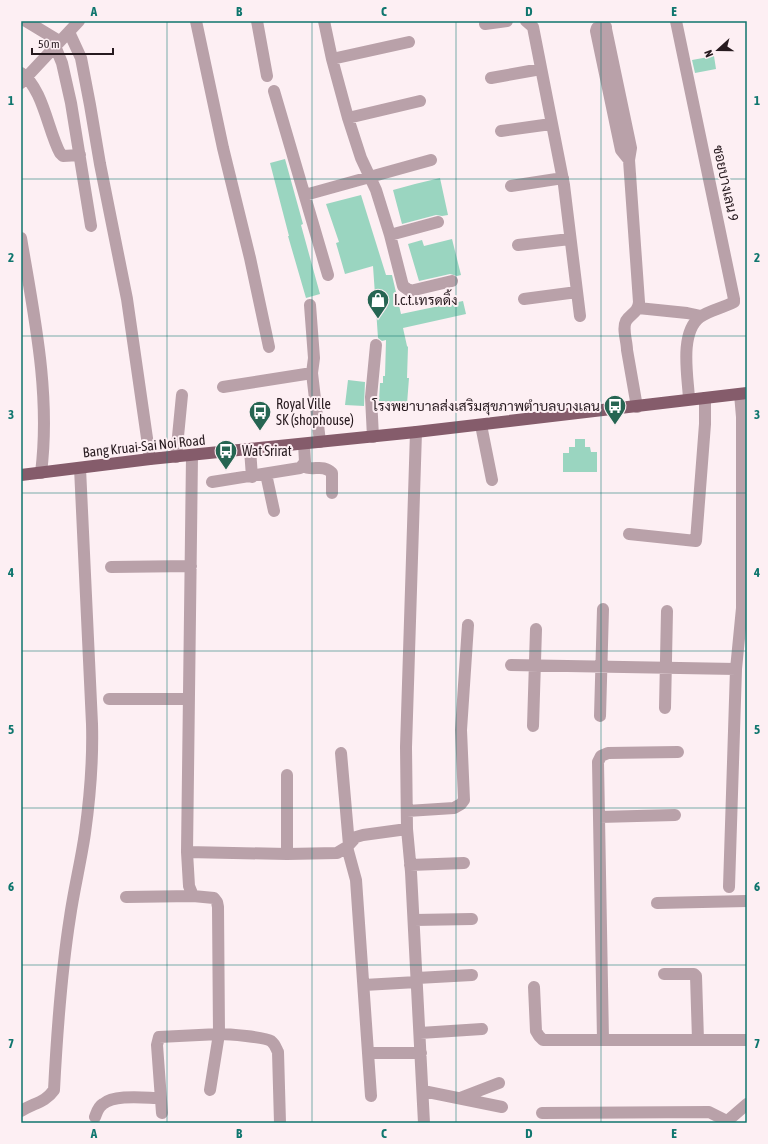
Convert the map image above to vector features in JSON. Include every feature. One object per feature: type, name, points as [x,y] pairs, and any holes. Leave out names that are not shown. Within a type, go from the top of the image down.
[{"type":"main road","name":"Bang Kruai-Sai Noi Road","points":[[21,475],[150,459],[192,456],[481,425],[743,393]]},
{"type":"street","points":[[26,21],[57,43],[67,84],[91,226]]},
{"type":"street","points":[[79,21],[23,78],[38,96],[60,153],[63,156],[80,155]]},
{"type":"street","points":[[196,21],[223,148],[250,258],[269,347]]},
{"type":"street","points":[[257,21],[267,76]]},
{"type":"street","points":[[324,21],[332,59],[348,118],[361,158],[376,190],[390,235],[403,286],[410,291],[452,281]]},
{"type":"street","points":[[486,24],[506,21]]},
{"type":"street","points":[[526,21],[533,27],[562,178],[580,316]]},
{"type":"street","name":"ซอยบางเลน 9","points":[[676,21],[734,299],[734,302],[729,305],[701,316]]},
{"type":"street","points":[[629,160],[621,150],[596,31],[597,28],[606,27],[631,148],[629,160],[635,237],[638,308],[626,321],[624,328],[637,406]]},
{"type":"street","points":[[69,32],[81,58],[100,164],[127,299],[150,459]]},
{"type":"street","points":[[332,59],[409,42]]},
{"type":"street","points":[[492,78],[541,69]]},
{"type":"street","points":[[274,91],[328,275]]},
{"type":"street","points":[[348,118],[420,100]]},
{"type":"street","points":[[502,131],[552,124]]},
{"type":"street","points":[[305,195],[431,160]]},
{"type":"street","points":[[511,186],[562,178]]},
{"type":"street","points":[[390,235],[438,222]]},
{"type":"street","points":[[21,238],[41,359],[44,440],[41,473]]},
{"type":"street","points":[[518,244],[570,239]]},
{"type":"street","points":[[524,299],[577,292]]},
{"type":"street","points":[[310,305],[314,358],[312,373],[320,442]]},
{"type":"street","points":[[638,308],[687,313],[701,316]]},
{"type":"street","points":[[689,399],[686,357],[688,337],[696,321],[701,316]]},
{"type":"street","points":[[372,437],[371,397],[376,344]]},
{"type":"street","points":[[223,387],[312,373]]},
{"type":"street","points":[[729,887],[736,669],[744,608],[743,393]]},
{"type":"street","points":[[176,457],[182,395]]},
{"type":"street","points":[[629,534],[696,540],[705,424],[705,398]]},
{"type":"street","points":[[481,425],[492,480]]},
{"type":"street","points":[[416,432],[406,747],[407,829],[414,920],[424,1123]]},
{"type":"street","points":[[212,482],[252,477],[300,468],[305,462],[304,444]]},
{"type":"street","points":[[250,449],[252,477]]},
{"type":"street","points":[[192,456],[188,852],[189,886],[193,896]]},
{"type":"street","points":[[303,466],[308,469],[326,468],[332,473],[332,493]]},
{"type":"street","points":[[21,1112],[38,1104],[50,1096],[54,1090],[65,952],[85,834],[91,779],[93,752],[80,468]]},
{"type":"street","points":[[266,474],[274,511]]},
{"type":"street","points":[[111,567],[190,566]]},
{"type":"street","points":[[600,716],[603,609]]},
{"type":"street","points":[[665,708],[667,611]]},
{"type":"street","points":[[407,811],[454,808],[461,804],[464,800],[461,730],[468,625]]},
{"type":"street","points":[[534,726],[536,629]]},
{"type":"street","points":[[511,665],[736,669]]},
{"type":"street","points":[[109,698],[189,699]]},
{"type":"street","points":[[603,1040],[598,762],[601,756],[608,753],[678,752]]},
{"type":"street","points":[[341,753],[348,846],[356,880],[371,1096]]},
{"type":"street","points":[[287,775],[287,854]]},
{"type":"street","points":[[599,817],[675,815]]},
{"type":"street","points":[[188,852],[287,854],[337,853],[348,846],[356,837],[407,829]]},
{"type":"street","points":[[410,865],[464,863]]},
{"type":"street","points":[[126,897],[193,896],[214,898],[217,902],[219,1034],[210,1090]]},
{"type":"street","points":[[657,904],[747,901]]},
{"type":"street","points":[[414,920],[472,919]]},
{"type":"street","points":[[664,974],[694,974],[696,976],[698,1040]]},
{"type":"street","points":[[364,985],[472,976]]},
{"type":"street","points":[[534,987],[536,1031],[543,1040],[747,1040]]},
{"type":"street","points":[[420,1033],[482,1029]]},
{"type":"street","points":[[162,1113],[156,1045],[159,1036],[229,1034],[270,1040],[275,1045],[278,1052],[280,1123]]},
{"type":"street","points":[[368,1053],[421,1053]]},
{"type":"street","points":[[460,1098],[498,1083]]},
{"type":"street","points":[[423,1091],[502,1106]]},
{"type":"street","points":[[95,1117],[99,1108],[104,1103],[113,1099],[161,1098]]},
{"type":"street","points":[[542,1113],[709,1112],[726,1122],[747,1104]]},
{"type":"building","points":[[714,56],[716,69],[695,73],[692,60]]},
{"type":"building","points":[[285,159],[320,294],[306,298],[288,236],[270,163]]},
{"type":"building","points":[[440,178],[448,215],[436,215],[402,224],[393,190]]},
{"type":"building","points":[[361,195],[386,275],[392,275],[401,314],[463,301],[466,314],[403,328],[408,347],[407,378],[409,378],[407,404],[379,401],[380,383],[383,383],[383,376],[385,376],[386,340],[382,341],[378,338],[373,266],[345,274],[336,243],[339,242],[326,204]]},
{"type":"building","points":[[452,239],[461,275],[457,276],[450,274],[419,281],[408,244],[422,240],[424,246]]},
{"type":"building","points":[[348,380],[365,382],[364,406],[345,405]]},
{"type":"building","points":[[575,439],[585,439],[585,447],[590,447],[591,452],[597,452],[597,472],[563,472],[563,453],[569,453],[569,447],[575,447]]},
{"type":"place","name":"I.c.t.เทรดดิ้ง","points":[[378,320]]},
{"type":"place","name":"โรงพยาบาลส่งเสริมสุขภาพตำบลบางเลน","points":[[615,426]]},
{"type":"place","name":"Royal Ville SK (shophouse)","points":[[260,432]]},
{"type":"place","name":"Wat Srirat","points":[[226,470]]}]
